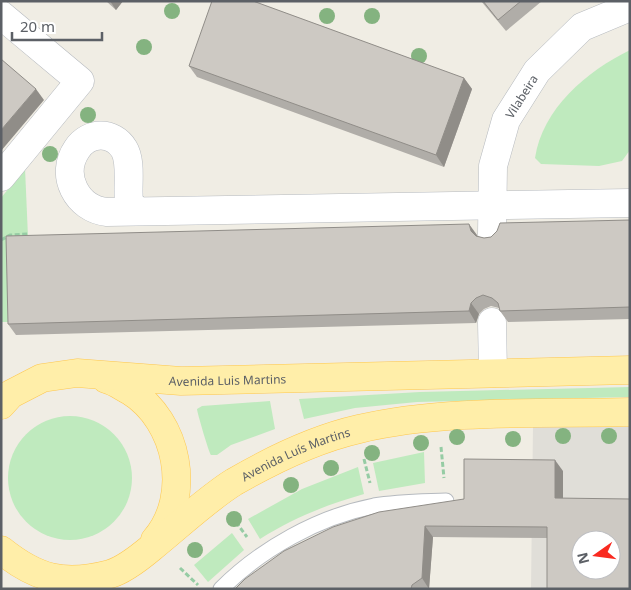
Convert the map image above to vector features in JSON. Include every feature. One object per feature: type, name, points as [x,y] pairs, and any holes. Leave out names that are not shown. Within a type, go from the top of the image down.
[{"type":"main road","name":"Avenida Luis Martins","points":[[78,373],[181,380],[630,370]]},
{"type":"main road","points":[[5,392],[42,378],[78,373],[112,381],[143,399],[165,428],[176,462],[175,497],[162,531],[139,558]]},
{"type":"main road","name":"Avenida Luís Martins","points":[[1,550],[23,567],[30,570],[52,578],[82,580],[112,573],[139,558],[232,483],[300,448],[358,429],[438,417],[630,412]]},
{"type":"street","name":"Vilabeira","points":[[492,234],[493,166],[506,120],[537,71],[582,27],[611,8]]},
{"type":"street","points":[[1,15],[80,81],[1,177]]},
{"type":"street","points":[[137,211],[630,203]]},
{"type":"street","points":[[492,322],[492,373]]},
{"type":"lane","points":[[221,589],[236,574],[265,553],[331,519],[383,505],[446,501]]},
{"type":"path","points":[[1,240],[10,235],[28,234]]},
{"type":"path","points":[[441,442],[446,501]]},
{"type":"path","points":[[180,568],[202,589]]},
{"type":"shaded area","points":[[533,426],[630,427],[630,589],[531,589]]},
{"type":"green space","points":[[630,50],[630,150],[622,161],[599,166],[541,164],[535,158],[539,140],[557,108],[583,80]]},
{"type":"green space","points":[[25,168],[28,237],[16,322],[1,322],[1,198]]},
{"type":"green space","points":[[630,387],[630,397],[417,402],[355,408],[304,419],[299,399],[420,392]]},
{"type":"green space","points":[[270,401],[275,429],[231,445],[217,455],[211,455],[197,409],[202,406]]},
{"type":"green space","points":[[70,416],[94,420],[114,434],[128,454],[132,478],[128,502],[114,522],[94,536],[70,540],[46,536],[26,522],[12,502],[8,478],[12,454],[26,434],[46,420]]},
{"type":"green space","points":[[424,452],[425,483],[379,491],[373,463]]},
{"type":"green space","points":[[358,467],[364,494],[310,513],[260,539],[248,519],[302,489]]},
{"type":"green space","points":[[232,533],[244,550],[208,582],[194,565]]},
{"type":"building","points":[[212,1],[253,1],[464,78],[436,155],[189,66]]},
{"type":"building","points":[[483,1],[521,1],[498,20]]},
{"type":"building","points":[[1,59],[36,89],[1,130]]},
{"type":"building","points":[[630,220],[630,307],[500,311],[498,303],[492,298],[483,295],[471,303],[469,311],[8,324],[6,236],[469,224],[471,231],[476,236],[484,238],[491,237],[497,231],[500,223]]},
{"type":"building","points":[[464,459],[555,460],[555,498],[630,499],[630,589],[547,589],[547,527],[425,526],[422,578],[412,585],[411,589],[235,589],[245,579],[284,551],[333,527],[379,512],[464,499]]}]
